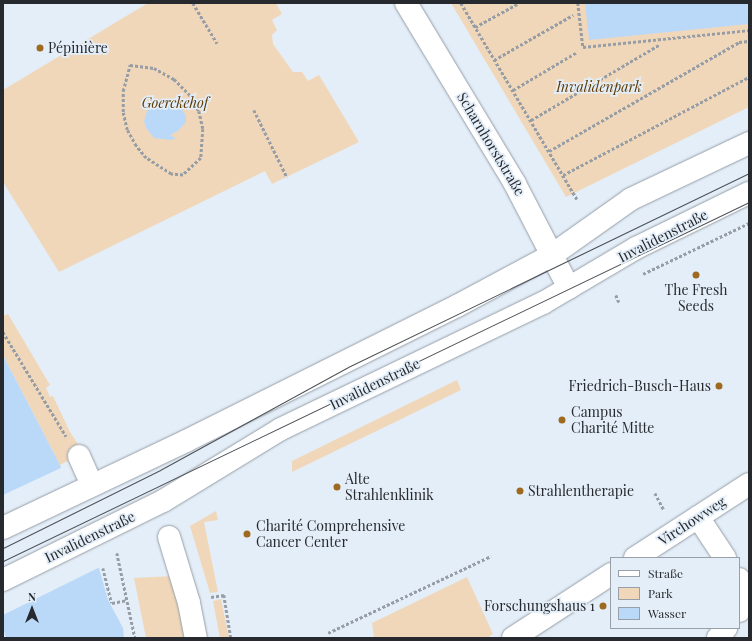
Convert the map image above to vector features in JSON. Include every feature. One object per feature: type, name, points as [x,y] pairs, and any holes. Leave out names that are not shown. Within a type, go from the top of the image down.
[{"type":"main road","name":"Scharnhorststraße","points":[[406,3],[515,184],[569,288]]},
{"type":"main road","points":[[3,528],[457,306],[552,255],[631,199],[749,142]]},
{"type":"main road","name":"Invalidenstraße","points":[[3,580],[163,502],[281,429],[569,288],[636,248],[749,193]]},
{"type":"main road","points":[[79,456],[85,488]]},
{"type":"main road","name":"Virchowweg","points":[[637,557],[749,484]]},
{"type":"main road","points":[[698,517],[724,557]]},
{"type":"main road","points":[[169,536],[189,603],[196,638]]},
{"type":"main road","points":[[513,638],[610,575]]},
{"type":"main road","points":[[740,580],[749,594]]},
{"type":"main road","points":[[740,610],[749,597]]},
{"type":"main road","points":[[537,638],[548,615]]},
{"type":"main road","points":[[718,638],[725,629]]},
{"type":"path","points":[[193,3],[217,43]]},
{"type":"path","points":[[461,3],[576,199]]},
{"type":"path","points":[[475,27],[519,3]]},
{"type":"path","points":[[578,3],[583,47],[749,30]]},
{"type":"path","points":[[494,60],[573,15]]},
{"type":"path","points":[[549,151],[739,42],[749,41]]},
{"type":"path","points":[[531,120],[659,45]]},
{"type":"path","points":[[513,90],[577,52]]},
{"type":"path","points":[[130,65],[154,68],[174,79],[190,95],[199,111],[203,129],[201,158],[183,175],[171,174],[146,158],[136,146],[127,130],[123,112],[123,91],[130,65]]},
{"type":"path","points":[[563,175],[749,77]]},
{"type":"path","points":[[254,110],[287,177]]},
{"type":"path","points":[[636,277],[749,223]]},
{"type":"path","points":[[616,295],[619,302]]},
{"type":"path","points":[[3,332],[79,456]]},
{"type":"path","points":[[655,493],[663,508]]},
{"type":"path","points":[[117,554],[135,638]]},
{"type":"path","points":[[328,633],[491,556]]},
{"type":"path","points":[[103,568],[112,603],[127,600]]},
{"type":"path","points":[[208,597],[224,595],[231,638]]},
{"type":"green space","name":"Goerckehof","points":[[148,3],[276,3],[282,14],[272,20],[277,30],[272,35],[273,44],[293,72],[302,72],[308,81],[319,75],[359,142],[272,184],[265,171],[59,272],[3,182],[3,90]]},
{"type":"green space","name":"Invalidenpark","points":[[451,3],[749,3],[749,107],[566,197]]},
{"type":"green space","points":[[8,314],[50,385],[46,388],[50,397],[53,396],[70,432],[84,453],[60,465],[3,355],[3,316]]},
{"type":"green space","points":[[457,380],[461,390],[292,472],[292,461]]},
{"type":"green space","points":[[216,511],[218,520],[204,522],[218,592],[210,593],[190,526]]},
{"type":"green space","points":[[173,576],[185,638],[146,638],[134,578]]},
{"type":"green space","points":[[467,577],[493,634],[487,638],[374,638],[372,623]]},
{"type":"green space","points":[[221,599],[229,638],[220,638],[213,601]]},
{"type":"water","points":[[585,3],[747,3],[749,24],[589,40]]},
{"type":"water","points":[[161,99],[178,103],[186,116],[186,122],[178,131],[170,135],[176,138],[171,140],[154,138],[146,128],[144,121],[148,108]]},
{"type":"water","points":[[3,355],[60,465],[99,568],[108,600],[123,628],[124,638],[6,638],[3,628]]},
{"type":"pier","points":[[63,467],[100,567],[3,615],[3,495]]},
{"type":"tram line","points":[[3,548],[160,470],[348,367],[749,173]]},
{"type":"tram line","points":[[3,561],[749,202]]},
{"type":"place","name":"Pépinière","points":[[40,48]]},
{"type":"place","name":"The Fresh Seeds","points":[[696,275]]},
{"type":"place","name":"Friedrich-Busch-Haus","points":[[719,386]]},
{"type":"place","name":"Campus Charité Mitte","points":[[562,420]]},
{"type":"place","name":"Alte Strahlenklinik","points":[[337,487]]},
{"type":"place","name":"Strahlentherapie","points":[[520,491]]},
{"type":"place","name":"Charité Comprehensive Cancer Center","points":[[247,534]]},
{"type":"place","name":"Forschungshaus 1","points":[[603,606]]}]
